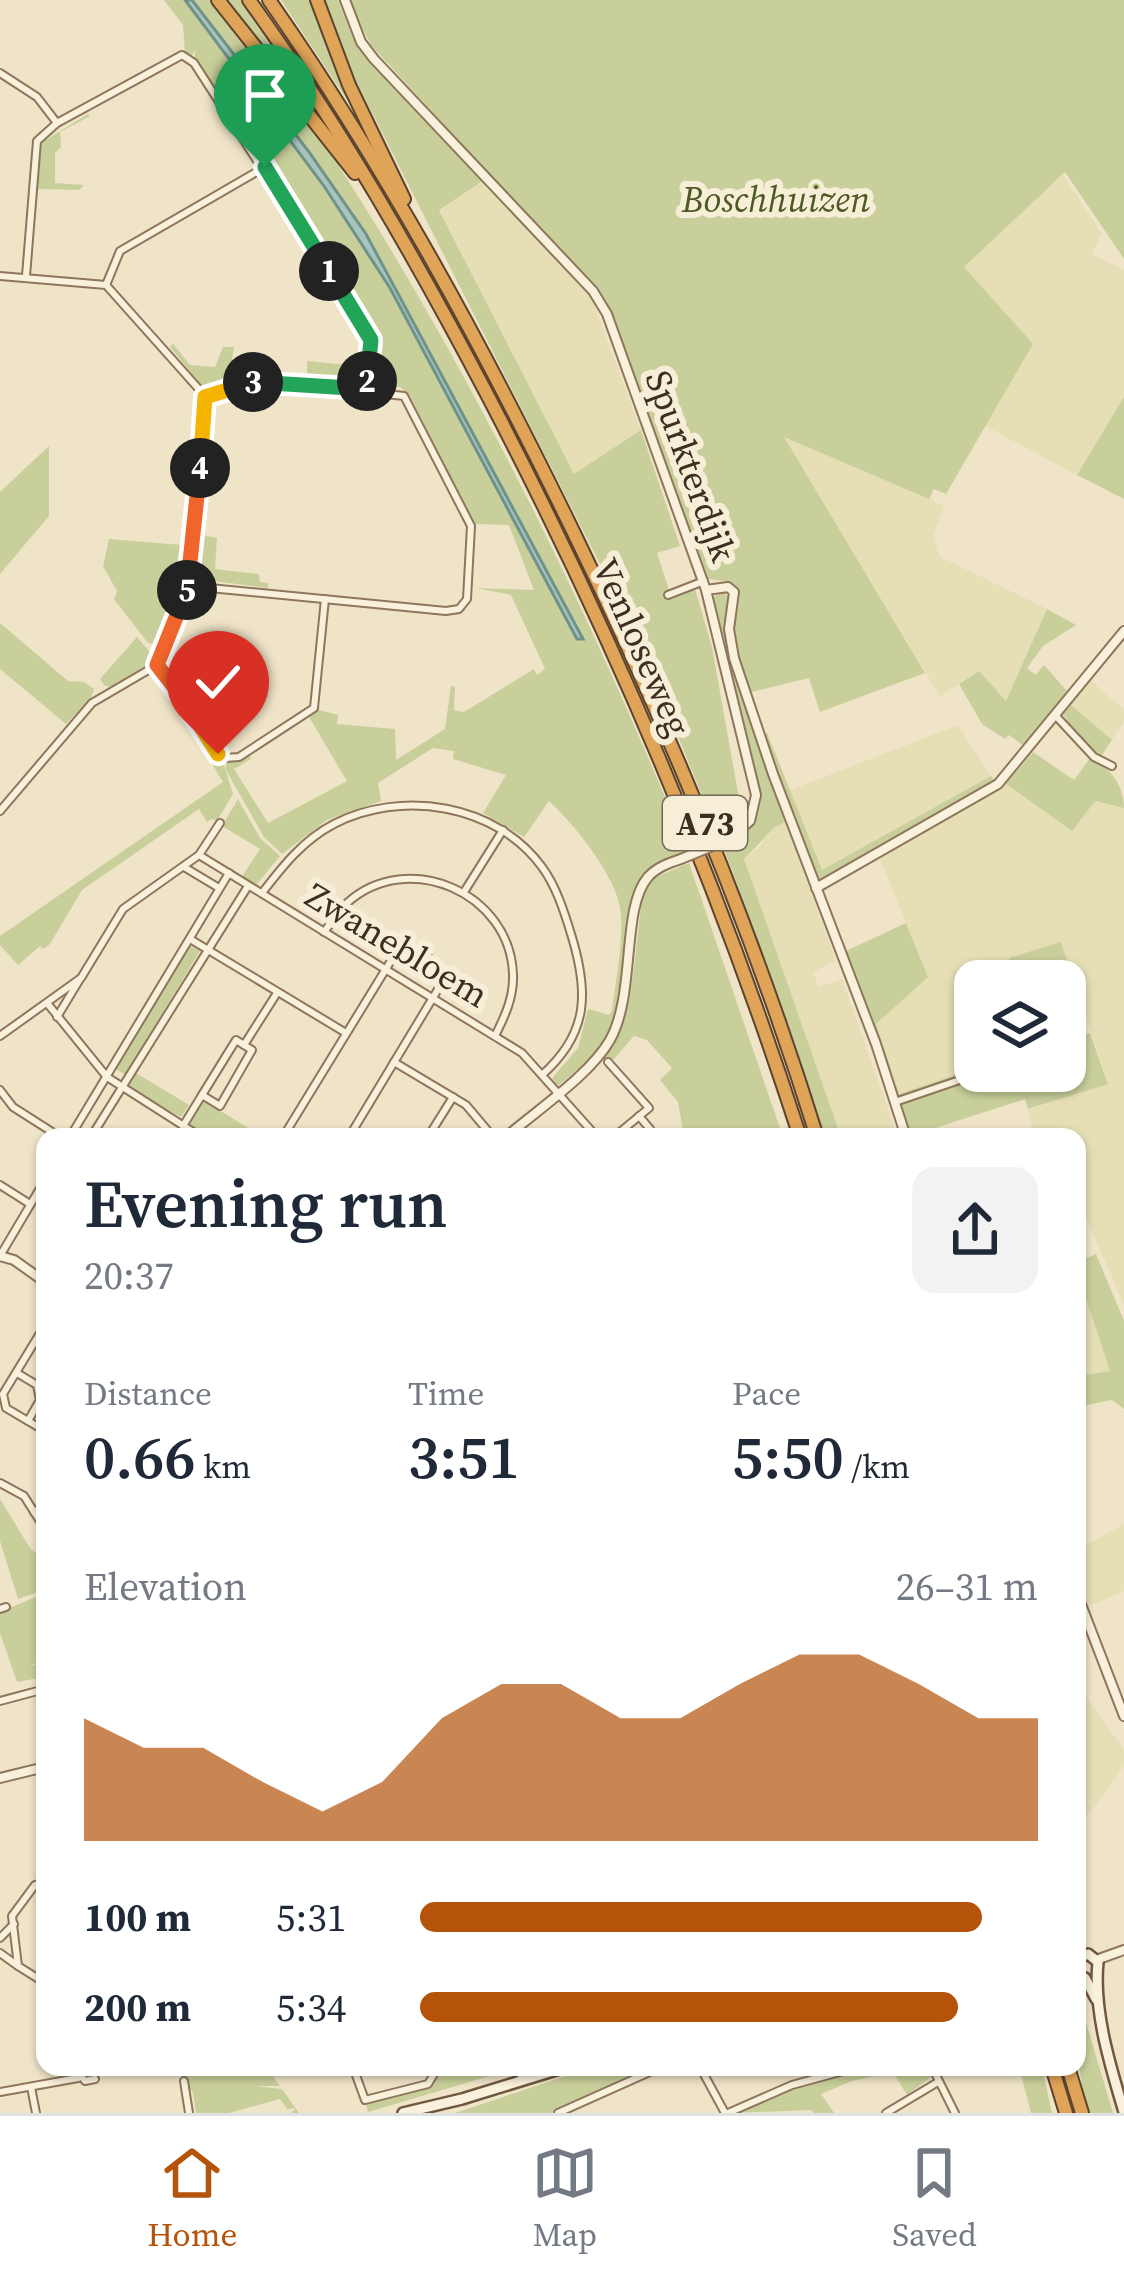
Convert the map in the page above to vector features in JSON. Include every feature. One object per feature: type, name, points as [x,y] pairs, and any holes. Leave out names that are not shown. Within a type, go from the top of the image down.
[{"type":"highway","name":"A73","points":[[218,0],[381,203]]},
{"type":"highway","name":"A73","points":[[249,0],[381,203]]},
{"type":"highway","name":"A73","points":[[269,0],[435,265]]},
{"type":"highway","name":"A73","points":[[316,0],[349,85],[435,265]]},
{"type":"highway","name":"Venloseweg","points":[[381,203],[505,429],[601,626],[697,844],[797,1128]]},
{"type":"highway","name":"Venloseweg","points":[[435,265],[530,442],[629,647],[712,840],[814,1128]]},
{"type":"highway","points":[[1055,2076],[1066,2113]]},
{"type":"highway","points":[[1072,2076],[1082,2113]]},
{"type":"main road","points":[[1086,1955],[1096,1960],[1086,1975],[1124,2113]]},
{"type":"main road","points":[[403,2113],[536,2076]]},
{"type":"main road","points":[[424,2113],[444,2104]]},
{"type":"street","name":"Spurkterdijk","points":[[345,0],[361,42],[374,58],[593,291],[607,314],[705,585],[734,592],[729,629],[734,658],[903,1128]]},
{"type":"street","points":[[26,277],[37,141],[57,123],[182,55],[194,63],[265,167],[367,330],[371,349],[366,389]]},
{"type":"street","points":[[0,73],[37,97],[57,123]]},
{"type":"street","points":[[106,285],[120,251],[265,167]]},
{"type":"street","points":[[0,276],[106,285],[205,397],[189,586],[157,665],[92,703],[0,811]]},
{"type":"street","points":[[189,586],[446,610],[459,609],[467,599],[471,536],[467,516],[404,396],[257,380],[205,397]]},
{"type":"street","points":[[516,1128],[607,1046],[627,992],[639,891],[656,870],[727,840],[750,820],[756,795],[705,585],[668,595]]},
{"type":"street","points":[[157,665],[218,754],[239,757],[314,708],[326,599]]},
{"type":"street","points":[[816,888],[998,784],[1124,632]]},
{"type":"street","points":[[1055,715],[1094,757],[1112,766]]},
{"type":"street","points":[[262,893],[287,860],[314,836],[367,811],[419,806],[446,809],[502,830],[544,869],[580,962],[579,1022],[564,1055],[542,1075]]},
{"type":"street","points":[[57,1017],[123,909],[199,855],[220,823]]},
{"type":"street","points":[[464,892],[502,830]]},
{"type":"street","name":"Zwanebloem","points":[[199,855],[522,1053],[590,1128]]},
{"type":"street","points":[[184,866],[218,888]]},
{"type":"street","points":[[75,1128],[229,873]]},
{"type":"street","points":[[324,932],[346,904],[387,883],[425,879],[464,892],[489,914],[511,958],[512,992],[494,1036]]},
{"type":"street","points":[[97,1128],[248,885]]},
{"type":"street","points":[[189,938],[346,1033]]},
{"type":"street","points":[[288,1128],[385,969],[400,953],[426,955],[440,975],[434,998],[354,1128]]},
{"type":"street","points":[[0,1036],[81,978]]},
{"type":"street","points":[[244,1045],[277,993]]},
{"type":"street","points":[[46,1002],[107,1076],[186,1128]]},
{"type":"street","points":[[183,1126],[202,1095],[236,1040],[252,1050],[220,1106],[202,1095]]},
{"type":"street","points":[[394,1062],[466,1105],[485,1128]]},
{"type":"street","points":[[608,1062],[649,1108],[625,1128]]},
{"type":"street","points":[[895,1102],[954,1082]]},
{"type":"street","points":[[0,1090],[13,1107],[46,1128]]},
{"type":"street","points":[[433,1128],[453,1096]]},
{"type":"street","points":[[639,1116],[649,1128]]},
{"type":"street","points":[[0,1185],[30,1204]]},
{"type":"street","points":[[36,1194],[0,1256],[36,1276]]},
{"type":"street","points":[[36,1340],[3,1394],[6,1408],[36,1426]]},
{"type":"street","points":[[16,1372],[36,1384]]},
{"type":"street","points":[[28,1421],[36,1407]]},
{"type":"street","points":[[0,1483],[24,1496],[36,1515]]},
{"type":"street","points":[[1086,1617],[1124,1716]]},
{"type":"street","points":[[0,1701],[36,1691]]},
{"type":"street","points":[[0,1778],[36,1769]]},
{"type":"street","points":[[18,1966],[12,1916],[36,1885]]},
{"type":"street","points":[[0,1938],[14,1924]]},
{"type":"street","points":[[1096,1960],[1124,1950]]},
{"type":"street","points":[[0,1953],[36,1977]]},
{"type":"street","points":[[0,2092],[81,2076],[95,2079]]},
{"type":"street","points":[[356,2076],[364,2100],[428,2084],[433,2076]]},
{"type":"street","points":[[519,2081],[524,2076]]},
{"type":"street","points":[[558,2113],[642,2076]]},
{"type":"street","points":[[705,2076],[726,2113],[826,2076]]},
{"type":"street","points":[[936,2076],[955,2113]]},
{"type":"street","points":[[184,2081],[189,2113]]},
{"type":"street","points":[[886,2113],[938,2082]]},
{"type":"street","points":[[32,2087],[36,2113]]},
{"type":"shaded area","points":[[1063,175],[1102,234],[1091,254],[1124,270],[1124,397],[1077,475],[985,426],[1032,344],[959,263]]},
{"type":"shaded area","points":[[484,180],[591,296],[641,430],[574,475],[439,209]]},
{"type":"shaded area","points":[[770,418],[944,506],[934,535],[939,556],[1047,609],[1005,702],[979,671],[940,696]]},
{"type":"shaded area","points":[[1090,680],[1124,710],[1124,722],[1112,740],[1071,705]]},
{"type":"shaded area","points":[[958,725],[991,776],[822,871],[788,791]]},
{"type":"shaded area","points":[[1006,784],[1072,831],[1094,801],[1124,808],[1124,1305],[1086,1218],[1086,1128],[1032,1128],[1028,1110],[1108,1083],[1086,1017],[1086,960],[1067,960],[1061,943],[1010,960],[954,960],[954,1075],[899,1094],[876,1024],[928,976],[880,859]]},
{"type":"shaded area","points":[[785,822],[836,961],[813,972],[819,987],[842,979],[895,1128],[838,1128],[743,858]]},
{"type":"shaded area","points":[[1086,1297],[1110,1371],[1086,1375]]},
{"type":"shaded area","points":[[1124,1524],[1124,1591],[1086,1607],[1086,1545]]},
{"type":"shaded area","points":[[1086,1697],[1124,1749],[1124,1766],[1086,1818]]},
{"type":"green space","points":[[164,0],[185,0],[324,186],[390,288],[576,639],[583,639],[366,234],[191,0],[213,0],[245,39],[321,139],[386,242],[527,498],[688,852],[641,884],[630,910],[611,1031],[595,1054],[559,1085],[552,1083],[553,1077],[578,1048],[588,1009],[609,1015],[612,1010],[621,914],[604,869],[549,801],[524,837],[483,813],[506,775],[453,759],[454,751],[433,748],[378,783],[381,801],[327,820],[282,854],[264,837],[226,770],[226,762],[249,754],[251,759],[234,769],[268,823],[347,781],[309,717],[316,709],[338,715],[337,724],[395,729],[396,760],[445,729],[451,686],[455,687],[454,710],[464,712],[534,669],[537,675],[545,669],[511,595],[476,588],[534,590],[509,525],[474,524],[410,396],[400,387],[374,382],[372,335],[194,58],[196,50],[191,56],[185,54],[183,25]]},
{"type":"green space","points":[[224,0],[241,0],[318,121]]},
{"type":"green space","points":[[281,0],[315,0],[369,133]]},
{"type":"green space","points":[[325,0],[338,0],[364,53],[484,180],[439,210],[574,474],[641,430],[680,546],[657,553],[672,599],[695,589],[712,647],[742,815],[732,830],[718,835],[655,680],[356,81]]},
{"type":"green space","name":"Boschhuizen","points":[[348,0],[1124,0],[1124,259],[1065,172],[964,267],[1033,344],[946,494],[934,489],[929,499],[784,437],[925,673],[820,712],[809,678],[748,693],[732,641],[740,595],[731,582],[709,579],[706,574],[605,301],[371,45]]},
{"type":"green space","points":[[88,114],[60,132],[61,147],[55,153],[55,183],[84,185],[79,190],[39,189],[41,143]]},
{"type":"green space","points":[[173,344],[190,365],[215,367],[223,347],[234,347],[228,385],[211,390],[200,384],[170,347]]},
{"type":"green space","points":[[363,345],[367,346],[363,374],[357,381],[307,376],[307,361],[358,366]]},
{"type":"green space","points":[[1124,397],[1124,499],[1077,475]]},
{"type":"green space","points":[[49,446],[49,516],[0,574],[0,492]]},
{"type":"green space","points":[[202,497],[206,500],[203,535],[217,538],[215,569],[259,574],[268,588],[198,579]]},
{"type":"green space","points":[[186,504],[191,506],[183,581],[160,645],[148,643],[114,599],[117,591],[103,566],[109,539],[182,545]]},
{"type":"green space","points":[[722,591],[731,600],[724,628],[727,644],[785,822],[744,859],[838,1128],[822,1128],[723,846],[749,827],[761,797],[714,597]]},
{"type":"green space","points":[[1047,609],[1076,625],[1043,646],[1027,668],[1036,675],[1044,665],[1067,691],[1024,746],[982,724],[959,684],[979,671],[1006,701]]},
{"type":"green space","points":[[0,623],[68,681],[84,682],[94,689],[66,724],[0,669]]},
{"type":"green space","points":[[137,637],[154,657],[152,665],[113,687],[105,686],[100,679]]},
{"type":"green space","points":[[1071,705],[1112,740],[1100,758],[1082,744],[1063,714]]},
{"type":"green space","points":[[190,719],[213,756],[223,761],[233,794],[217,821],[207,822],[199,809],[82,890],[50,944],[40,946],[18,965],[0,945],[0,936],[223,782],[185,720]]},
{"type":"green space","points":[[767,733],[822,870],[991,776],[994,780],[820,881],[813,876],[763,734]]},
{"type":"green space","points":[[1033,752],[1074,780],[1091,757],[1114,778],[1124,808],[1095,801],[1072,831],[1006,784]]},
{"type":"green space","points":[[238,799],[260,838],[280,856],[257,884],[241,878],[260,849],[222,826]]},
{"type":"green space","points":[[689,863],[780,1128],[682,1128],[678,1102],[660,1080],[672,1068],[647,1040],[634,1036],[614,1059],[600,1059],[622,1021],[644,892],[653,878]]},
{"type":"green space","points":[[906,923],[928,977],[876,1024],[899,1094],[954,1075],[954,1080],[901,1097],[896,1094],[846,951]]},
{"type":"green space","points":[[1061,942],[1067,960],[1009,960]]},
{"type":"green space","points":[[190,946],[200,951],[125,1075],[116,1069]]},
{"type":"green space","points":[[1090,1033],[1108,1084],[1086,1091],[1086,1034]]},
{"type":"green space","points":[[136,1073],[189,1105],[181,1117],[128,1088]]},
{"type":"green space","points":[[954,1085],[954,1092],[1082,1092],[1028,1109],[1025,1099],[936,1128],[908,1128],[900,1104]]},
{"type":"green space","points":[[206,1102],[248,1128],[196,1128],[190,1123]]},
{"type":"green space","points":[[1096,1254],[1124,1321],[1124,1409],[1112,1400],[1086,1405],[1086,1375],[1110,1371],[1086,1298],[1086,1258]]},
{"type":"green space","points":[[0,1499],[36,1553],[36,1593],[18,1599],[0,1541]]},
{"type":"green space","points":[[36,1597],[36,1663],[30,1666],[36,1665],[36,1679],[17,1682],[0,1633],[0,1612]]},
{"type":"green space","points":[[1086,2022],[1113,2113],[1089,2113],[1081,2076],[1086,2076]]},
{"type":"green space","points":[[273,2076],[280,2086],[254,2086],[282,2089],[295,2108],[287,2109],[280,2099],[229,2113],[196,2113],[193,2093],[182,2077]]},
{"type":"green space","points":[[439,2076],[490,2076],[368,2112],[366,2104],[431,2087]]},
{"type":"green space","points":[[636,2076],[551,2113],[455,2113],[563,2077]]},
{"type":"green space","points":[[834,2076],[875,2076],[821,2094],[834,2113],[733,2113],[802,2083]]},
{"type":"green space","points":[[895,2076],[931,2076],[931,2077],[907,2095]]},
{"type":"green space","points":[[1021,2076],[1044,2076],[1052,2113],[1031,2113]]},
{"type":"water","points":[[185,0],[192,0],[366,234],[583,639],[577,639],[390,288],[324,186]]},
{"type":"route","points":[[218,754],[157,665],[189,586],[205,397],[257,380],[366,389],[371,349],[367,330],[265,167]]}]
